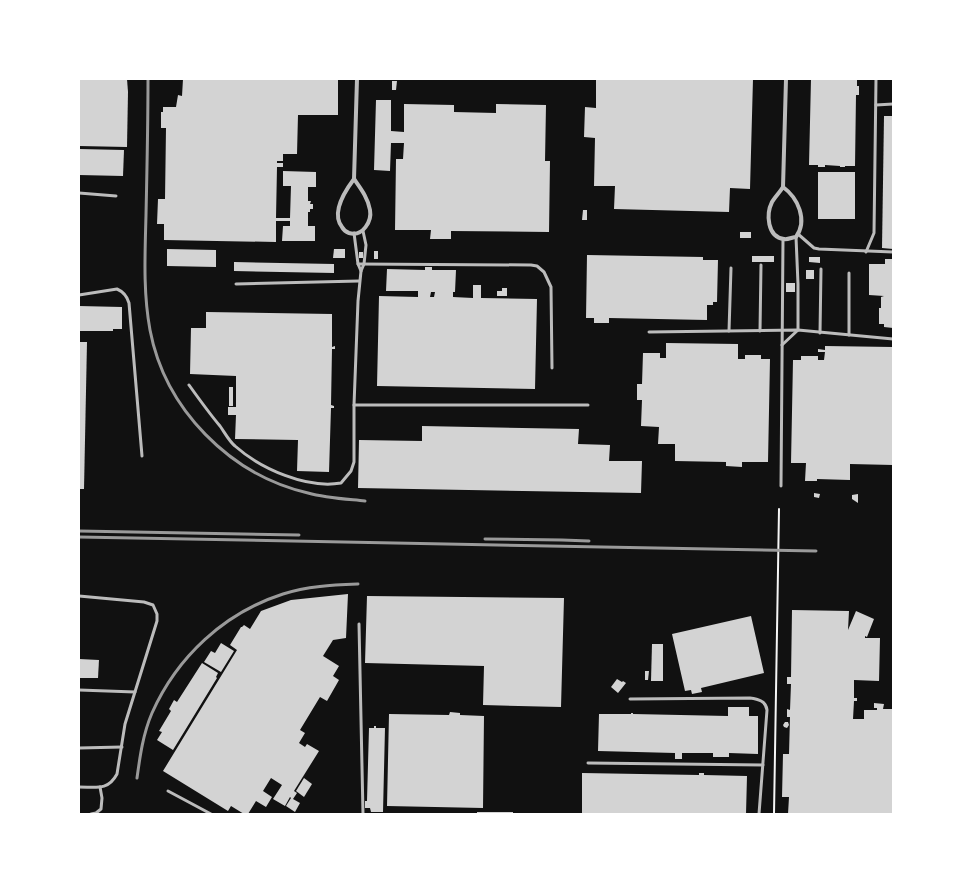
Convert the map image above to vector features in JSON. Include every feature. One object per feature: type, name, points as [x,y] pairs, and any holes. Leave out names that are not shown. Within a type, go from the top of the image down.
[{"type":"street","points":[[354,179],[348,186],[342,198],[338,217],[343,229],[348,233],[363,230],[370,217],[370,210],[364,193],[354,179],[357,79]]},
{"type":"street","points":[[783,187],[794,197],[800,209],[801,217],[797,235],[784,239],[775,236],[771,231],[769,217],[772,202],[783,187],[786,79]]},
{"type":"lane","points":[[866,252],[874,233],[876,79]]},
{"type":"lane","points":[[876,105],[893,104]]},
{"type":"lane","points":[[79,193],[116,196]]},
{"type":"lane","points":[[360,271],[364,264],[366,245],[363,230]]},
{"type":"lane","points":[[188,385],[234,446],[259,463],[278,473],[320,484],[342,483],[351,471],[354,462],[354,405],[360,271],[354,233]]},
{"type":"lane","points":[[797,235],[814,248],[819,249],[893,252]]},
{"type":"lane","points":[[782,345],[798,330],[797,235]]},
{"type":"lane","points":[[780,486],[784,239]]},
{"type":"lane","points":[[358,264],[537,266],[544,272],[551,287],[552,368]]},
{"type":"lane","points":[[760,330],[761,265]]},
{"type":"lane","points":[[729,331],[731,268]]},
{"type":"lane","points":[[820,269],[820,333]]},
{"type":"lane","points":[[849,273],[849,335]]},
{"type":"lane","points":[[236,284],[359,281]]},
{"type":"lane","points":[[79,295],[117,289],[122,291],[129,303],[142,456]]},
{"type":"lane","points":[[649,332],[798,330],[893,339]]},
{"type":"lane","points":[[354,405],[588,404]]},
{"type":"lane","points":[[79,596],[144,602],[153,605],[157,614],[157,622],[125,724],[117,774],[114,780],[107,786],[79,787]]},
{"type":"lane","points":[[359,624],[363,814]]},
{"type":"lane","points":[[79,690],[135,692]]},
{"type":"lane","points":[[630,699],[750,698],[763,702],[766,706],[766,710],[759,814]]},
{"type":"lane","points":[[79,748],[122,747]]},
{"type":"lane","points":[[588,763],[763,765]]},
{"type":"lane","points":[[91,814],[96,813],[101,809],[102,798],[100,787]]},
{"type":"lane","points":[[168,791],[211,814]]},
{"type":"path","points":[[774,814],[779,509]]},
{"type":"building","points":[[79,79],[127,79],[127,147],[79,146]]},
{"type":"building","points":[[183,79],[338,79],[338,115],[298,115],[297,154],[283,154],[283,161],[277,161],[277,163],[283,163],[283,167],[277,167],[276,218],[290,218],[291,186],[283,186],[283,171],[316,172],[316,187],[308,187],[308,201],[311,201],[310,204],[313,204],[313,209],[310,209],[310,212],[308,212],[308,226],[315,226],[315,241],[282,241],[283,226],[290,226],[290,221],[276,221],[276,242],[164,240],[164,224],[157,224],[158,199],[165,199],[166,128],[161,128],[161,112],[163,112],[163,107],[176,107],[178,95],[182,96]]},
{"type":"building","points":[[596,79],[753,79],[750,189],[730,188],[729,212],[614,209],[615,186],[594,186],[595,138],[584,137],[585,107],[596,108]]},
{"type":"building","points":[[811,79],[857,79],[859,95],[856,95],[855,166],[840,167],[825,165],[825,167],[818,167],[818,165],[809,165]]},
{"type":"building","points":[[392,81],[397,81],[396,90],[392,90]]},
{"type":"building","points":[[376,100],[391,100],[391,131],[404,132],[404,104],[454,105],[454,112],[496,113],[496,104],[546,105],[545,161],[550,161],[549,232],[451,231],[451,239],[430,239],[431,230],[395,230],[396,159],[403,159],[404,143],[391,143],[390,171],[374,170]]},
{"type":"building","points":[[884,116],[893,116],[893,249],[882,248]]},
{"type":"building","points":[[79,149],[124,150],[123,176],[79,175]]},
{"type":"building","points":[[818,172],[855,172],[855,219],[818,219]]},
{"type":"building","points":[[583,210],[587,210],[587,220],[582,220]]},
{"type":"building","points":[[740,232],[751,232],[751,238],[740,238]]},
{"type":"building","points":[[167,249],[216,250],[216,267],[167,266]]},
{"type":"building","points":[[334,249],[345,249],[345,258],[333,258]]},
{"type":"building","points":[[374,251],[378,251],[378,259],[374,259]]},
{"type":"building","points":[[359,252],[363,252],[363,258],[359,258]]},
{"type":"building","points":[[587,255],[703,257],[703,260],[718,260],[717,302],[713,302],[713,305],[707,305],[707,320],[609,318],[609,323],[594,323],[594,318],[586,318]]},
{"type":"building","points":[[752,256],[774,256],[774,262],[752,262]]},
{"type":"building","points":[[809,257],[820,257],[820,263],[809,262]]},
{"type":"building","points":[[885,259],[893,259],[893,328],[884,327],[884,324],[879,324],[879,308],[881,308],[881,297],[884,296],[869,295],[869,264],[885,264]]},
{"type":"building","points":[[234,262],[334,264],[334,273],[234,271]]},
{"type":"building","points":[[425,267],[432,267],[432,270],[456,270],[455,292],[453,292],[453,297],[473,298],[473,285],[481,285],[481,298],[537,299],[535,389],[377,386],[379,296],[418,297],[418,291],[386,291],[387,269],[425,270]],"holes":[[[431,292],[435,292],[434,297],[430,297]]]},
{"type":"building","points":[[806,270],[814,270],[814,279],[806,279]]},
{"type":"building","points":[[786,283],[795,283],[795,292],[786,292]]},
{"type":"building","points":[[502,288],[507,288],[507,296],[497,296],[497,291],[502,291]]},
{"type":"building","points":[[79,306],[122,307],[122,329],[113,329],[113,331],[79,331]]},
{"type":"building","points":[[206,312],[332,314],[332,347],[335,346],[335,349],[332,349],[331,405],[334,406],[334,408],[331,408],[329,472],[297,471],[298,440],[235,439],[236,415],[228,415],[228,407],[236,407],[236,376],[190,374],[191,328],[206,328]]},
{"type":"building","points":[[79,342],[87,342],[84,489],[79,489]]},
{"type":"building","points":[[666,343],[738,344],[738,359],[745,359],[745,355],[761,355],[761,359],[770,359],[768,462],[742,462],[742,467],[726,466],[726,462],[675,461],[675,444],[658,444],[659,427],[641,426],[642,400],[637,400],[637,384],[642,384],[643,353],[660,353],[660,358],[666,358]]},
{"type":"building","points":[[825,346],[893,347],[893,465],[850,464],[850,480],[817,479],[817,481],[805,481],[806,463],[791,463],[793,360],[801,360],[801,356],[818,356],[818,360],[824,360],[825,352],[818,352],[818,349],[825,350]]},
{"type":"building","points":[[229,387],[233,387],[233,406],[229,406]]},
{"type":"building","points":[[422,426],[579,429],[578,444],[610,445],[609,461],[642,461],[641,493],[358,488],[359,440],[422,441]]},
{"type":"building","points":[[814,493],[820,494],[819,498],[814,497]]},
{"type":"building","points":[[858,494],[858,503],[852,499],[852,495]]},
{"type":"building","points":[[348,594],[346,638],[333,640],[323,656],[339,666],[333,676],[339,680],[327,701],[320,697],[300,730],[305,733],[299,743],[305,747],[307,744],[319,751],[294,791],[297,793],[293,799],[300,803],[295,812],[286,806],[291,798],[290,797],[285,806],[273,799],[282,785],[271,778],[263,791],[272,797],[266,807],[256,801],[248,814],[244,814],[231,806],[228,811],[163,771],[237,650],[230,645],[241,627],[244,625],[250,629],[261,611],[291,600]]},
{"type":"building","points":[[367,596],[564,598],[561,707],[483,705],[484,666],[365,663]]},
{"type":"building","points":[[792,610],[849,611],[848,630],[856,611],[874,619],[867,637],[865,636],[865,638],[880,638],[879,681],[854,680],[854,698],[857,698],[857,701],[854,701],[853,719],[864,719],[864,710],[877,710],[877,708],[874,708],[874,703],[884,704],[883,709],[893,709],[893,814],[788,814],[789,797],[782,797],[783,754],[789,754],[790,717],[787,717],[787,709],[790,710],[791,684],[787,684],[787,677],[791,677]]},
{"type":"building","points":[[751,616],[764,673],[701,688],[702,692],[692,694],[691,690],[685,691],[672,634]]},
{"type":"building","points":[[221,643],[234,651],[221,672],[204,662],[211,651],[215,653]]},
{"type":"building","points":[[652,644],[663,644],[663,681],[651,681]]},
{"type":"building","points":[[79,659],[99,660],[98,678],[79,678]]},
{"type":"building","points":[[202,663],[218,673],[217,678],[173,750],[157,740],[162,732],[159,731],[171,711],[169,709],[174,700],[177,702]]},
{"type":"building","points":[[645,671],[649,671],[648,680],[645,680]]},
{"type":"building","points":[[617,679],[626,683],[618,693],[611,687]]},
{"type":"building","points":[[728,707],[749,707],[749,716],[758,716],[758,754],[729,753],[729,757],[713,757],[713,753],[682,753],[682,759],[675,759],[675,753],[598,751],[599,714],[633,713],[728,716]]},
{"type":"building","points":[[450,712],[460,713],[460,715],[484,716],[483,808],[387,806],[389,714],[449,715]]},
{"type":"building","points":[[785,722],[788,722],[789,725],[787,728],[783,725]]},
{"type":"building","points":[[374,726],[376,726],[376,728],[385,728],[383,812],[371,812],[370,808],[365,808],[365,801],[367,801],[369,728],[374,728]]},
{"type":"building","points":[[582,773],[699,775],[699,773],[704,773],[704,775],[747,776],[746,814],[582,814]]},
{"type":"building","points":[[304,778],[312,784],[304,797],[296,791]]},
{"type":"building","points":[[477,812],[513,812],[513,814],[477,814]]},
{"type":"railway","points":[[148,79],[145,259],[146,301],[150,330],[158,359],[170,386],[186,412],[205,434],[228,454],[253,471],[279,484],[315,495],[365,501]]},
{"type":"railway","points":[[79,531],[299,535]]},
{"type":"railway","points":[[79,537],[816,551]]},
{"type":"railway","points":[[485,539],[589,541]]},
{"type":"railway","points":[[137,778],[144,737],[152,713],[162,693],[175,673],[189,656],[222,625],[261,602],[292,591],[330,585],[358,584]]}]
